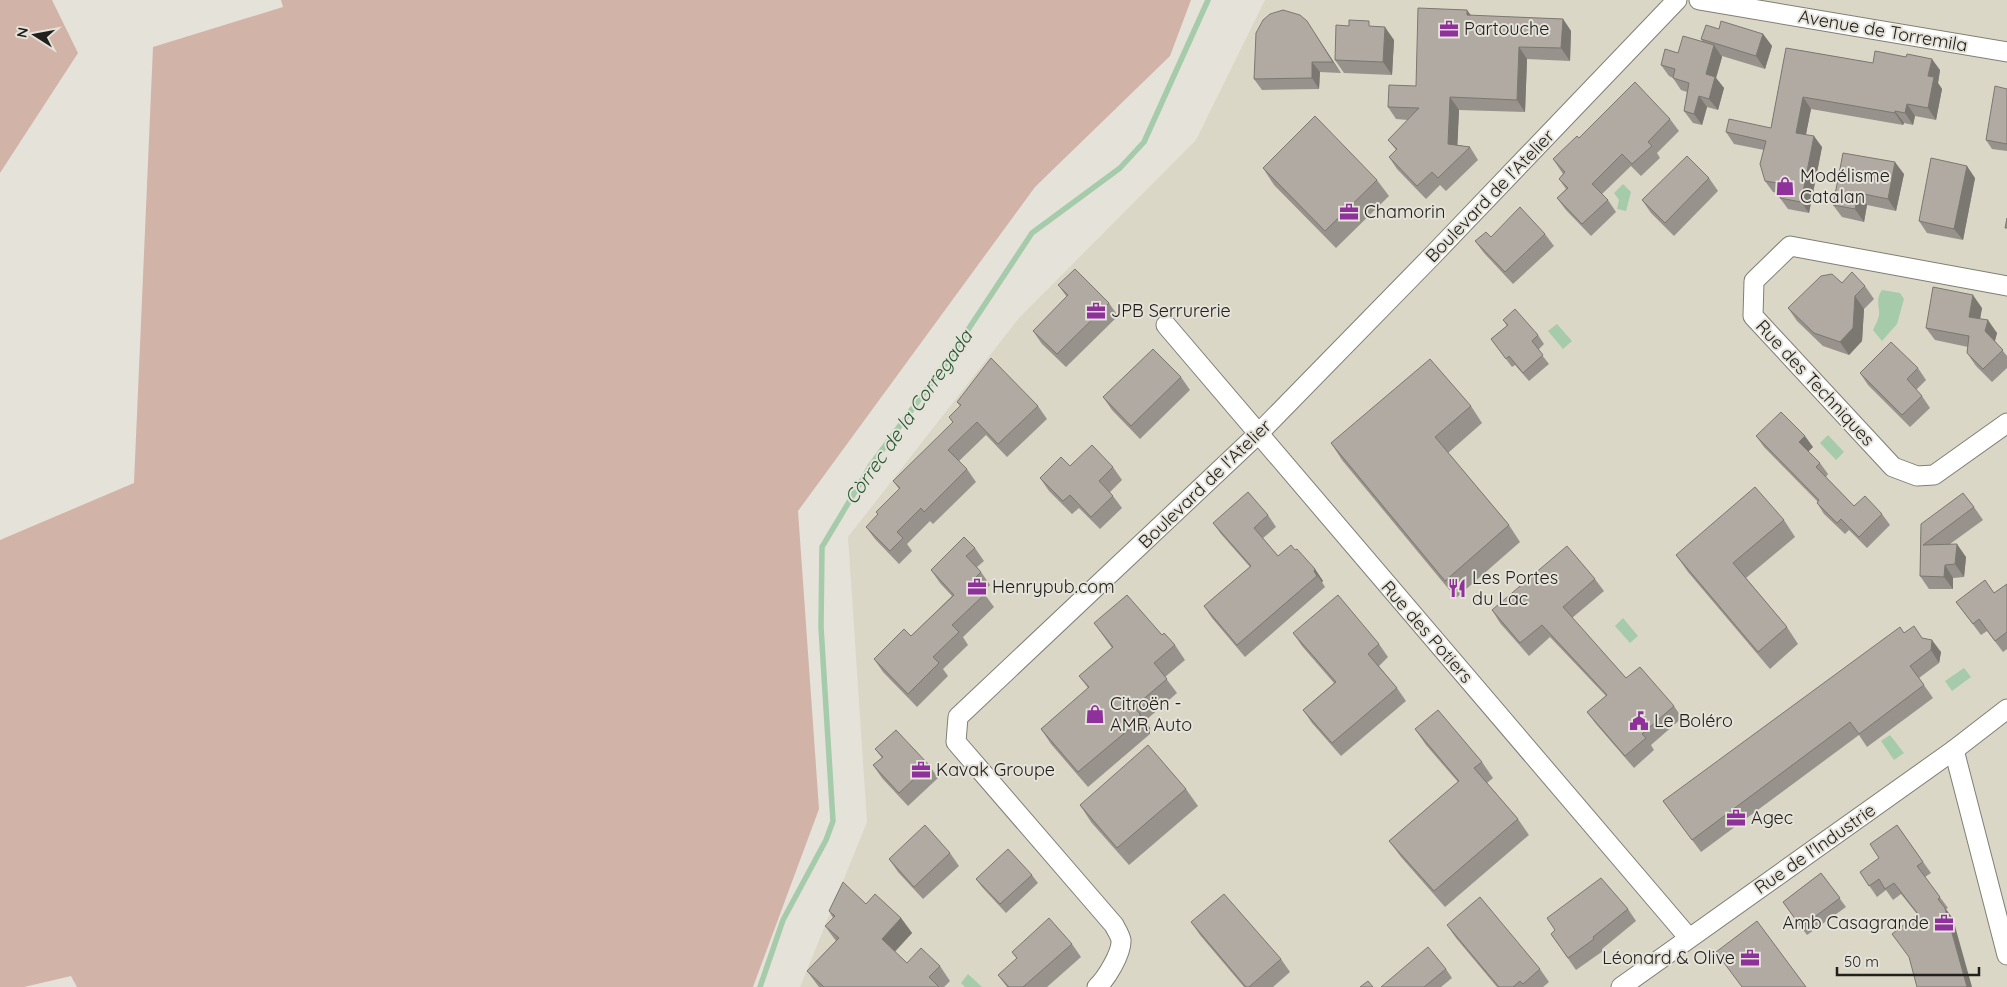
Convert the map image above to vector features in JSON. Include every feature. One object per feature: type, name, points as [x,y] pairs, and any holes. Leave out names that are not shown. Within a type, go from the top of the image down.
[{"type":"street","name":"Boulevard de l'Atelier","points":[[1097,987],[1103,982],[1117,957],[1121,940],[1114,925],[956,742],[958,717],[1258,434],[1432,256],[1677,0]]},
{"type":"street","name":"Avenue de Torremila","points":[[1699,0],[2007,52]]},
{"type":"street","name":"Rue des Techniques","points":[[2007,286],[1790,246],[1754,281],[1753,307],[1753,316],[1893,467],[1917,476],[1934,475],[2007,423]]},
{"type":"street","name":"Rue des Potiers","points":[[1166,325],[1689,938]]},
{"type":"street","name":"Rue de l'Industrie","points":[[1621,987],[1954,750],[2007,709]]},
{"type":"street","points":[[1954,750],[2007,955]]},
{"type":"shaded area","points":[[0,0],[52,0],[78,53],[0,173]]},
{"type":"shaded area","points":[[281,0],[1191,0],[1170,56],[1035,187],[798,511],[819,809],[753,987],[77,987],[71,976],[24,987],[0,987],[0,540],[134,483],[153,47],[283,7]]},
{"type":"shaded area","points":[[1265,0],[2007,0],[2007,987],[800,987],[867,822],[848,537],[1019,318],[1196,140]]},
{"type":"shaded area","points":[[1623,184],[1631,192],[1626,211],[1617,209],[1619,200],[1614,193]]},
{"type":"shaded area","points":[[1882,290],[1900,293],[1904,299],[1897,324],[1882,341],[1873,330],[1878,318],[1878,300]]},
{"type":"shaded area","points":[[1557,324],[1572,341],[1563,349],[1548,331]]},
{"type":"shaded area","points":[[1828,435],[1844,452],[1836,460],[1820,443]]},
{"type":"shaded area","points":[[1623,618],[1638,636],[1630,643],[1615,626]]},
{"type":"shaded area","points":[[1964,668],[1971,677],[1952,691],[1945,681]]},
{"type":"shaded area","points":[[1890,735],[1904,753],[1894,760],[1881,741]]},
{"type":"shaded area","points":[[968,974],[982,987],[965,987],[961,983]]},
{"type":"building","points":[[1418,8],[1467,10],[1467,15],[1563,19],[1561,48],[1519,47],[1517,100],[1450,97],[1448,144],[1470,147],[1438,178],[1432,172],[1417,186],[1389,157],[1397,149],[1388,140],[1419,108],[1388,107],[1389,85],[1416,86]]},
{"type":"building","points":[[1283,10],[1300,15],[1307,21],[1333,62],[1312,62],[1312,78],[1254,79],[1256,33],[1263,20],[1270,14]]},
{"type":"building","points":[[1349,20],[1369,21],[1369,26],[1385,27],[1383,62],[1335,60],[1336,25],[1349,26]]},
{"type":"building","points":[[1721,21],[1763,34],[1756,56],[1701,39],[1706,25],[1719,29]]},
{"type":"building","points":[[1683,36],[1714,45],[1706,74],[1715,77],[1709,99],[1699,96],[1694,114],[1684,111],[1689,83],[1673,78],[1675,69],[1661,65],[1665,49],[1678,53]]},
{"type":"building","points":[[1786,48],[1873,63],[1875,51],[1906,57],[1907,54],[1932,59],[1928,76],[1934,77],[1928,108],[1907,104],[1905,113],[1895,111],[1895,113],[1803,97],[1796,133],[1814,136],[1801,202],[1780,198],[1783,184],[1765,181],[1760,164],[1766,141],[1726,132],[1729,119],[1771,128]]},
{"type":"building","points":[[1635,82],[1670,119],[1648,142],[1652,146],[1632,164],[1622,154],[1592,184],[1608,200],[1582,224],[1557,198],[1568,188],[1559,179],[1565,172],[1553,159],[1577,136],[1579,138]]},
{"type":"building","points":[[1995,86],[2007,89],[2007,144],[1986,140]]},
{"type":"building","points":[[1315,116],[1377,180],[1325,231],[1263,168]]},
{"type":"building","points":[[1843,153],[1895,162],[1888,199],[1859,193],[1855,209],[1833,205]]},
{"type":"building","points":[[1687,156],[1709,178],[1665,223],[1642,200]]},
{"type":"building","points":[[1931,158],[1967,166],[1954,229],[1919,221]]},
{"type":"building","points":[[1520,207],[1545,234],[1505,272],[1475,241],[1486,232],[1491,237]]},
{"type":"building","points":[[1075,269],[1109,303],[1057,354],[1033,331],[1068,295],[1058,285]]},
{"type":"building","points":[[1852,272],[1865,286],[1855,296],[1853,328],[1840,342],[1814,333],[1788,308],[1821,276],[1832,274],[1842,283]]},
{"type":"building","points":[[1933,287],[1973,295],[1969,317],[1988,320],[1985,331],[2003,350],[1983,369],[1967,353],[1969,336],[1926,328]]},
{"type":"building","points":[[1515,309],[1538,335],[1532,341],[1543,355],[1523,373],[1509,356],[1506,359],[1491,339],[1508,325],[1503,320]]},
{"type":"building","points":[[1891,342],[1918,368],[1907,379],[1922,396],[1902,415],[1860,373]]},
{"type":"building","points":[[1153,349],[1181,377],[1131,426],[1103,397]]},
{"type":"building","points":[[991,358],[1038,406],[998,444],[977,422],[948,450],[967,469],[924,512],[921,508],[897,532],[903,538],[890,551],[866,527],[878,514],[876,512],[900,488],[893,481],[953,422],[949,417],[961,405],[957,402]]},
{"type":"building","points":[[1430,359],[1471,406],[1435,437],[1509,525],[1445,581],[1331,443]]},
{"type":"building","points":[[1781,412],[1805,436],[1799,442],[1820,463],[1816,467],[1854,506],[1865,496],[1882,514],[1859,537],[1841,519],[1837,523],[1817,503],[1819,500],[1756,436]]},
{"type":"building","points":[[1092,445],[1113,467],[1099,481],[1113,496],[1091,517],[1070,495],[1063,501],[1040,478],[1061,457],[1070,466]]},
{"type":"building","points":[[1755,487],[1784,520],[1733,563],[1787,627],[1758,652],[1676,555]]},
{"type":"building","points":[[1248,492],[1268,515],[1254,528],[1278,556],[1291,545],[1295,550],[1297,549],[1315,569],[1314,571],[1317,576],[1237,645],[1204,606],[1251,566],[1213,523]]},
{"type":"building","points":[[1963,493],[1974,507],[1923,545],[1957,544],[1955,564],[1945,565],[1944,577],[1920,576],[1921,524]]},
{"type":"building","points":[[964,537],[975,548],[966,556],[981,572],[972,581],[985,594],[952,625],[959,632],[933,657],[939,663],[908,694],[874,659],[904,629],[911,636],[954,595],[931,570]]},
{"type":"building","points":[[1567,546],[1595,579],[1563,607],[1626,678],[1640,667],[1674,706],[1642,734],[1646,738],[1625,756],[1587,712],[1607,695],[1542,625],[1520,643],[1492,610]]},
{"type":"building","points":[[1985,580],[1994,593],[2007,584],[2007,632],[1995,641],[1979,619],[1973,624],[1956,602]]},
{"type":"building","points":[[1127,595],[1162,635],[1164,633],[1175,645],[1154,663],[1167,679],[1134,707],[1140,714],[1140,720],[1078,772],[1041,729],[1089,687],[1079,676],[1113,647],[1094,623]]},
{"type":"building","points":[[1338,595],[1379,644],[1368,654],[1397,688],[1332,743],[1303,710],[1336,682],[1293,633]]},
{"type":"building","points":[[1914,626],[1922,638],[1932,640],[1931,650],[1910,666],[1924,685],[1859,734],[1850,722],[1692,840],[1663,801],[1900,627],[1904,633]]},
{"type":"building","points":[[1438,710],[1482,762],[1474,768],[1518,819],[1434,891],[1389,841],[1459,781],[1415,729]]},
{"type":"building","points":[[896,730],[929,765],[899,793],[873,765],[883,757],[875,749]]},
{"type":"building","points":[[1148,745],[1186,789],[1117,848],[1080,805]]},
{"type":"building","points":[[925,825],[950,853],[914,887],[889,859]]},
{"type":"building","points":[[1897,825],[1923,862],[1917,866],[1940,897],[1938,899],[1945,908],[1967,987],[1917,987],[1909,957],[1892,934],[1918,914],[1894,883],[1885,889],[1879,879],[1869,886],[1860,872],[1879,858],[1870,844]]},
{"type":"building","points":[[1008,849],[1032,875],[1000,904],[976,879]]},
{"type":"building","points":[[1821,873],[1840,898],[1801,927],[1783,902]]},
{"type":"building","points":[[1601,878],[1628,909],[1593,937],[1594,939],[1568,958],[1551,934],[1555,930],[1547,918]]},
{"type":"building","points":[[843,882],[866,904],[875,894],[901,918],[882,939],[907,963],[921,948],[940,966],[929,977],[939,987],[824,987],[807,971],[839,938],[825,926],[835,916],[829,911]]},
{"type":"building","points":[[1224,894],[1281,959],[1249,987],[1246,987],[1191,922]]},
{"type":"building","points":[[1480,897],[1540,969],[1523,984],[1520,981],[1513,987],[1499,987],[1447,925]]},
{"type":"building","points":[[1049,918],[1072,944],[1023,987],[1009,987],[998,975],[1017,958],[1012,952]]},
{"type":"building","points":[[1757,921],[1806,987],[1742,987],[1716,952]]},
{"type":"building","points":[[1428,947],[1446,969],[1424,987],[1381,987]]},
{"type":"building","points":[[1368,981],[1373,987],[1360,987]]},
{"type":"waterway","name":"Còrrec de la Corregada","points":[[760,987],[783,920],[826,840],[833,821],[821,627],[822,547],[871,465],[946,363],[1032,233],[1120,168],[1144,142],[1208,0]]},
{"type":"place","name":"Partouche","points":[[1449,29]]},
{"type":"place","name":"Modélisme Catalan","points":[[1785,186]]},
{"type":"place","name":"Chamorin","points":[[1349,212]]},
{"type":"place","name":"JPB Serrurerie","points":[[1096,311]]},
{"type":"place","name":"Henrypub.com","points":[[977,587]]},
{"type":"place","name":"Les Portes du Lac","points":[[1457,588]]},
{"type":"place","name":"Citroën - AMR Auto","points":[[1095,714]]},
{"type":"place","name":"Le Boléro","points":[[1639,721]]},
{"type":"place","name":"Kavak Groupe","points":[[921,770]]},
{"type":"place","name":"Agec","points":[[1736,818]]},
{"type":"place","name":"Amb Casagrande","points":[[1944,923]]},
{"type":"place","name":"Léonard & Olive","points":[[1750,958]]}]
